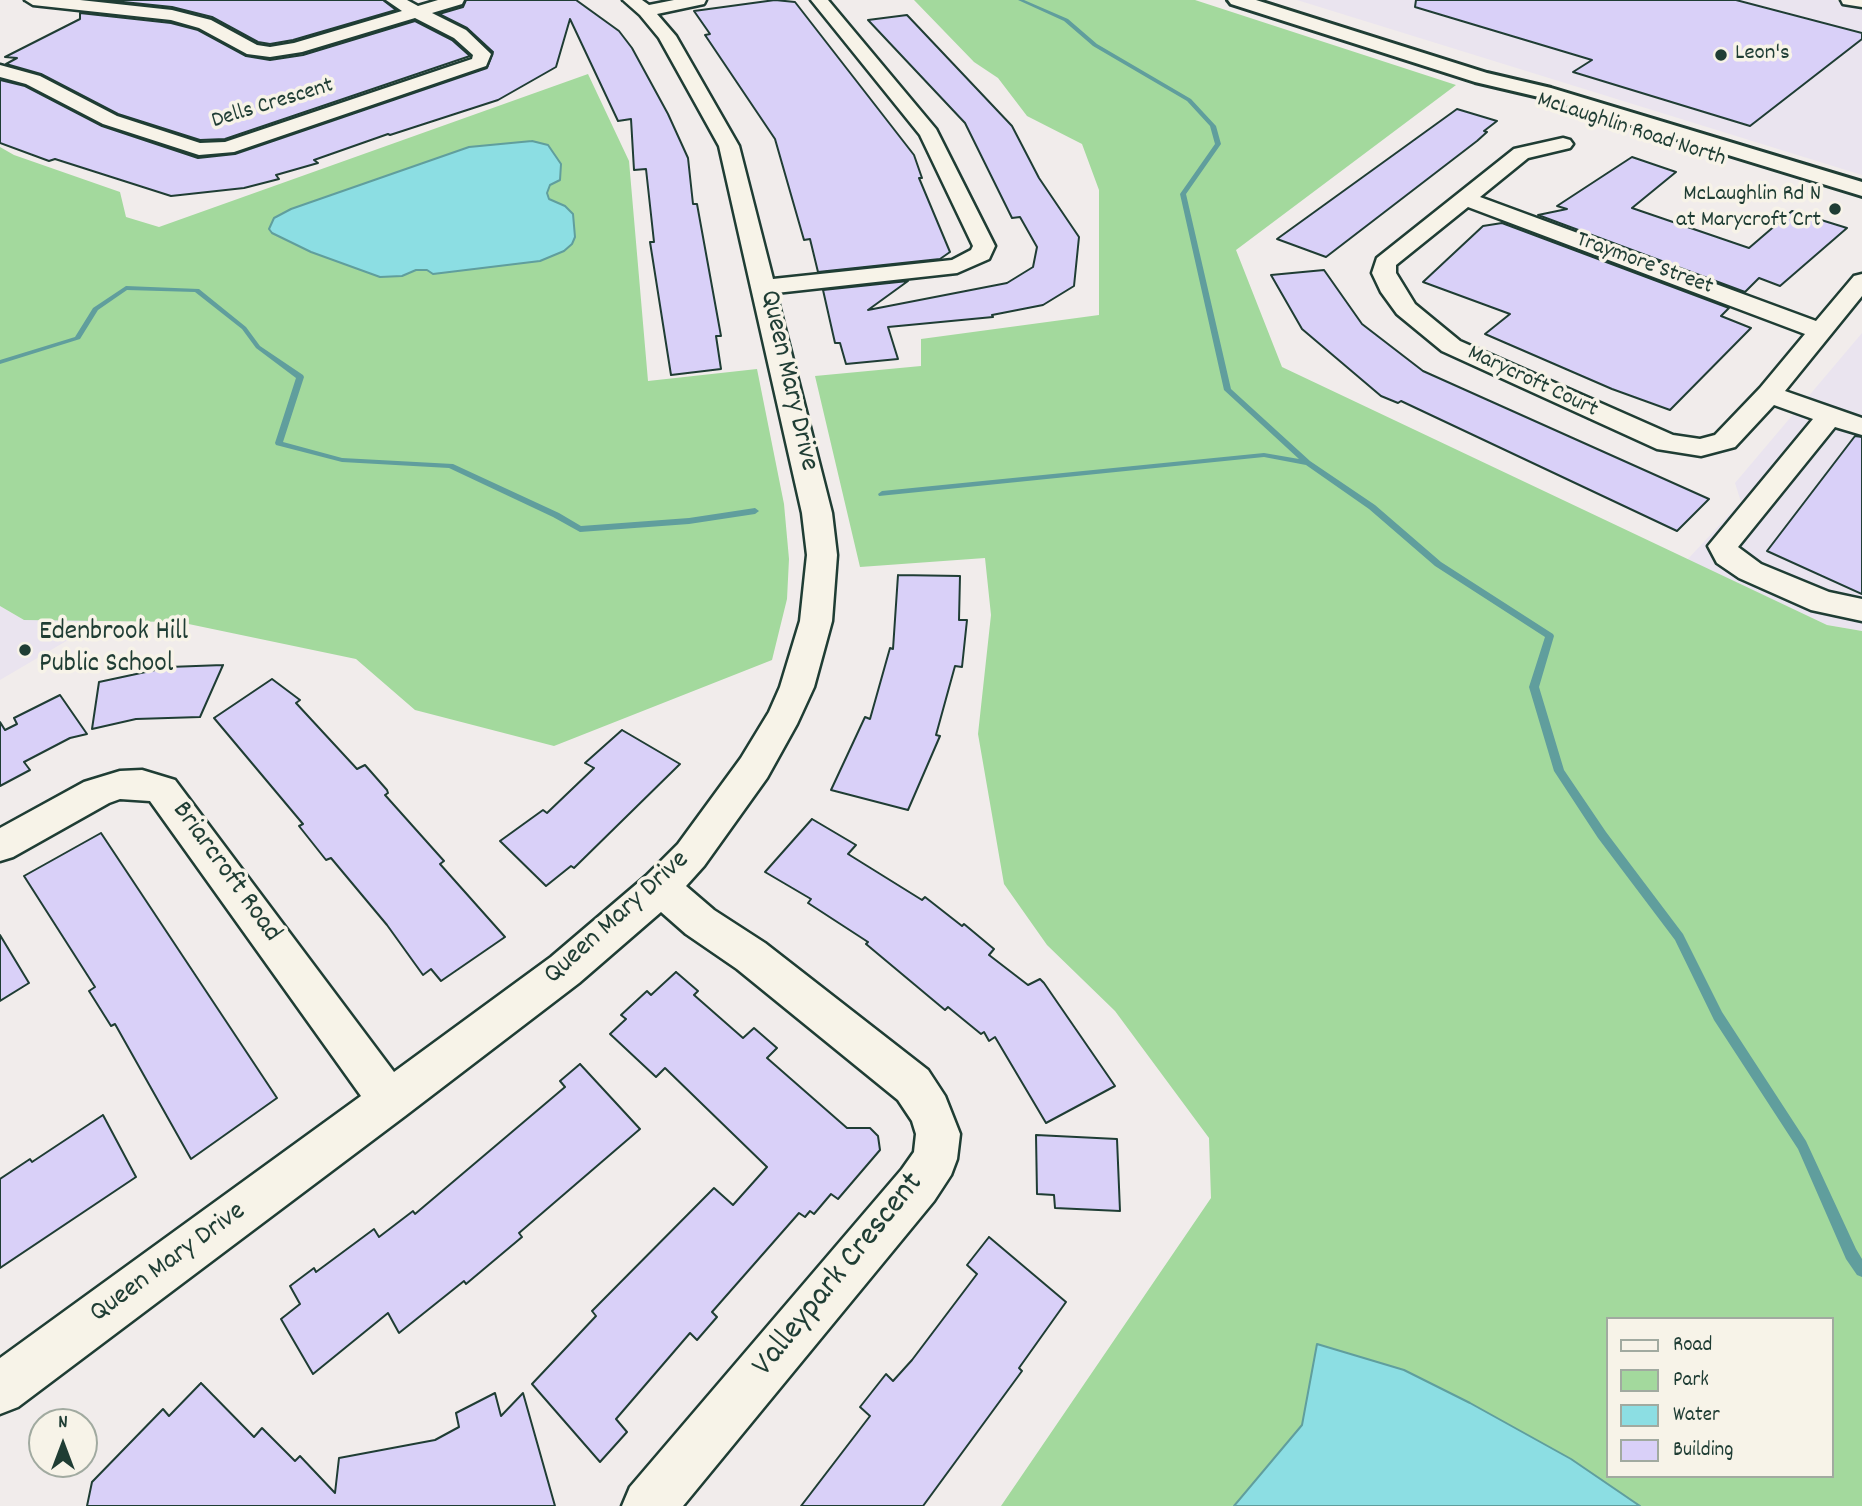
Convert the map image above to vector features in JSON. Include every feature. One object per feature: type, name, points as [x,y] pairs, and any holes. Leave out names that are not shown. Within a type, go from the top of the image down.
[{"type":"main road","name":"McLaughlin Road North","points":[[1237,0],[1482,78],[1584,104],[1862,189]]},
{"type":"main road","name":"McLaughlin Road North","points":[[1482,78],[1530,99],[1862,205]]},
{"type":"street","points":[[33,0],[172,15],[205,24],[253,50],[270,52],[296,48],[456,0]]},
{"type":"street","points":[[394,0],[417,12]]},
{"type":"street","points":[[639,5],[698,0]]},
{"type":"street","points":[[765,287],[957,266],[981,254],[984,246],[929,133],[819,0]]},
{"type":"street","points":[[1849,0],[1862,2]]},
{"type":"street","name":"Queen Mary Drive","points":[[0,1389],[565,970],[660,888],[691,855],[727,808],[769,743],[797,687],[816,621],[822,555],[819,523],[765,287],[729,146],[667,36],[639,5]]},
{"type":"street","name":"Dells Crescent","points":[[0,71],[33,80],[110,120],[199,149],[227,148],[480,62],[482,54],[460,34],[417,12]]},
{"type":"street","name":"Marycroft Court","points":[[1563,144],[1521,153],[1385,263],[1384,273],[1393,292],[1406,309],[1451,346],[1555,396],[1667,443],[1701,448],[1725,441],[1769,394],[1862,281]]},
{"type":"street","name":"Traymore Street","points":[[1466,199],[1821,331]]},
{"type":"street","points":[[1769,394],[1861,426]]},
{"type":"street","points":[[1830,416],[1723,546],[1728,556],[1750,570],[1822,602],[1862,610]]},
{"type":"street","name":"Briarcroft Road","points":[[0,846],[97,792],[120,785],[142,784],[162,790],[390,1101]]},
{"type":"street","name":"Valleypark Crescent","points":[[649,1506],[918,1185],[935,1159],[938,1134],[930,1111],[914,1085],[751,956],[700,922],[660,888]]},
{"type":"shaded area","points":[[1297,0],[1834,0],[1862,7],[1862,175]]},
{"type":"shaded area","points":[[1862,333],[1862,631],[1827,625],[1687,560],[1741,502],[1735,483]]},
{"type":"shaded area","name":"Edenbrook Hill Public School","points":[[0,606],[24,620],[102,620],[0,680]]},
{"type":"green space","points":[[914,0],[1195,0],[1456,85],[1236,250],[1282,367],[1827,625],[1862,631],[1862,1506],[1001,1506],[1211,1198],[1209,1138],[1115,1011],[1047,945],[1004,884],[978,734],[991,615],[985,558],[860,567],[815,376],[921,366],[921,339],[1099,315],[1099,190],[1082,144],[1027,116],[998,78],[974,62]]},
{"type":"green space","points":[[588,74],[629,161],[648,381],[757,369],[784,504],[789,559],[787,599],[772,660],[554,746],[415,710],[356,659],[179,622],[24,620],[0,606],[0,147],[14,155],[120,192],[126,217],[159,227]]},
{"type":"water","points":[[532,141],[548,145],[561,164],[560,180],[550,185],[547,193],[549,199],[565,206],[573,214],[575,237],[564,251],[540,261],[433,274],[427,270],[416,270],[402,276],[380,277],[311,252],[269,229],[274,218],[291,209],[469,147]]},
{"type":"water","points":[[1317,1344],[1404,1370],[1470,1403],[1571,1459],[1640,1506],[1234,1506],[1302,1425]]},
{"type":"building","points":[[104,0],[383,0],[396,10],[293,40],[270,44],[258,42],[212,17],[172,7]]},
{"type":"building","points":[[466,0],[576,0],[619,31],[632,48],[668,114],[688,158],[693,204],[697,204],[721,336],[716,336],[721,369],[671,375],[650,242],[654,242],[646,169],[634,170],[631,119],[618,121],[570,19],[556,67],[498,100],[388,134],[314,160],[318,163],[276,175],[279,179],[244,188],[171,196],[55,159],[49,161],[0,143],[0,80],[25,86],[102,126],[198,158],[235,154],[487,68],[493,52],[467,28],[439,14],[463,7]]},
{"type":"building","points":[[775,0],[795,2],[914,155],[922,178],[919,178],[950,252],[940,259],[818,272],[810,239],[804,240],[775,139],[705,35],[710,34],[694,11]]},
{"type":"building","name":"Leon's","points":[[1416,0],[1736,0],[1862,33],[1862,39],[1750,126],[1573,72],[1592,60],[1415,7]]},
{"type":"building","points":[[80,13],[171,23],[198,30],[246,56],[270,60],[303,55],[415,21],[452,40],[470,56],[225,139],[200,140],[118,114],[41,74],[6,64],[17,58],[5,57],[80,19]]},
{"type":"building","points":[[907,15],[1012,126],[1039,178],[1079,237],[1074,286],[1043,305],[992,315],[993,317],[888,327],[898,359],[846,364],[840,343],[835,343],[823,290],[908,281],[868,310],[1007,283],[1033,267],[1037,247],[1020,217],[1012,218],[965,123],[868,20]]},
{"type":"building","points":[[1457,109],[1497,121],[1484,131],[1487,132],[1477,141],[1326,257],[1277,239]]},
{"type":"building","points":[[1632,157],[1676,172],[1632,208],[1749,248],[1792,211],[1847,228],[1780,286],[1759,278],[1745,292],[1538,215],[1567,209],[1557,206]]},
{"type":"building","points":[[1502,223],[1729,308],[1721,316],[1751,328],[1670,410],[1612,389],[1485,334],[1510,314],[1423,282],[1483,226]]},
{"type":"building","points":[[1324,270],[1362,324],[1423,371],[1709,499],[1677,531],[1401,401],[1398,403],[1381,396],[1302,329],[1271,275]]},
{"type":"building","points":[[1855,436],[1862,437],[1862,594],[1767,551]]},
{"type":"building","points":[[898,575],[960,576],[959,620],[967,620],[962,667],[955,666],[936,735],[940,736],[908,810],[831,790],[865,717],[870,719],[890,648],[893,649]]},
{"type":"building","points":[[223,665],[200,717],[136,719],[92,729],[99,682],[169,667]]},
{"type":"building","points":[[272,679],[300,700],[296,703],[357,769],[365,765],[387,790],[385,795],[444,861],[440,864],[505,937],[441,981],[431,969],[423,975],[387,925],[331,858],[326,860],[299,826],[303,824],[214,718]]},
{"type":"building","points":[[60,695],[87,734],[70,738],[24,762],[30,770],[0,786],[0,722],[5,730],[17,724],[14,718]]},
{"type":"building","points":[[622,730],[680,764],[574,868],[571,866],[546,886],[500,841],[543,810],[547,813],[594,768],[585,763]]},
{"type":"building","points":[[812,819],[856,845],[848,854],[922,900],[925,897],[962,926],[964,924],[994,949],[989,955],[1028,985],[1040,979],[1115,1086],[1046,1123],[995,1037],[989,1041],[984,1032],[981,1034],[948,1007],[945,1010],[866,944],[868,942],[808,903],[811,899],[765,872]]},
{"type":"building","points":[[101,833],[277,1098],[191,1159],[115,1024],[111,1026],[89,991],[95,987],[24,876]]},
{"type":"building","points":[[0,935],[29,983],[0,1001]]},
{"type":"building","points":[[676,972],[698,991],[694,995],[743,1038],[754,1028],[777,1048],[767,1058],[847,1128],[870,1128],[878,1136],[880,1150],[838,1199],[831,1194],[814,1214],[810,1211],[805,1217],[799,1213],[712,1312],[717,1317],[697,1340],[690,1333],[616,1419],[627,1432],[600,1462],[532,1384],[596,1316],[592,1311],[714,1188],[733,1205],[767,1167],[665,1068],[656,1077],[610,1034],[626,1019],[621,1015],[647,991],[651,995]]},
{"type":"building","points":[[580,1064],[640,1129],[519,1233],[522,1237],[466,1284],[464,1281],[399,1333],[388,1313],[313,1374],[281,1319],[300,1304],[290,1286],[314,1268],[316,1272],[374,1229],[379,1237],[413,1211],[415,1214],[565,1087],[560,1081]]},
{"type":"building","points":[[103,1115],[136,1177],[0,1268],[0,1179],[30,1159],[32,1162]]},
{"type":"building","points":[[1036,1135],[1117,1139],[1120,1211],[1055,1208],[1054,1195],[1037,1194]]},
{"type":"building","points":[[989,1237],[1066,1302],[1019,1368],[1022,1371],[923,1506],[801,1506],[870,1416],[860,1407],[886,1374],[893,1381],[912,1360],[977,1274],[967,1265]]},
{"type":"building","points":[[201,1383],[254,1437],[262,1428],[295,1461],[300,1456],[335,1493],[339,1458],[435,1440],[459,1427],[456,1413],[495,1393],[501,1416],[523,1393],[555,1506],[87,1506],[92,1482],[163,1409],[169,1416]]},
{"type":"waterway","points":[[1020,0],[1066,20],[1095,45],[1189,100],[1213,126],[1218,144],[1183,194],[1228,390],[1307,462]]},
{"type":"waterway","points":[[0,362],[78,338],[95,309],[126,288],[197,290],[244,328],[258,347],[300,377],[279,443],[342,460],[450,466],[556,515],[580,529],[689,521],[755,511]]},
{"type":"waterway","points":[[882,494],[1264,455],[1308,463],[1372,507],[1438,564],[1550,636],[1534,687],[1559,771],[1602,835],[1679,937],[1718,1016],[1802,1145],[1851,1254],[1862,1270]]},
{"type":"place","name":"Leon's","points":[[1721,55]]},
{"type":"place","name":"McLaughlin Rd N at Marycroft Crt","points":[[1835,209]]},
{"type":"place","name":"Edenbrook Hill Public School","points":[[25,650]]}]
